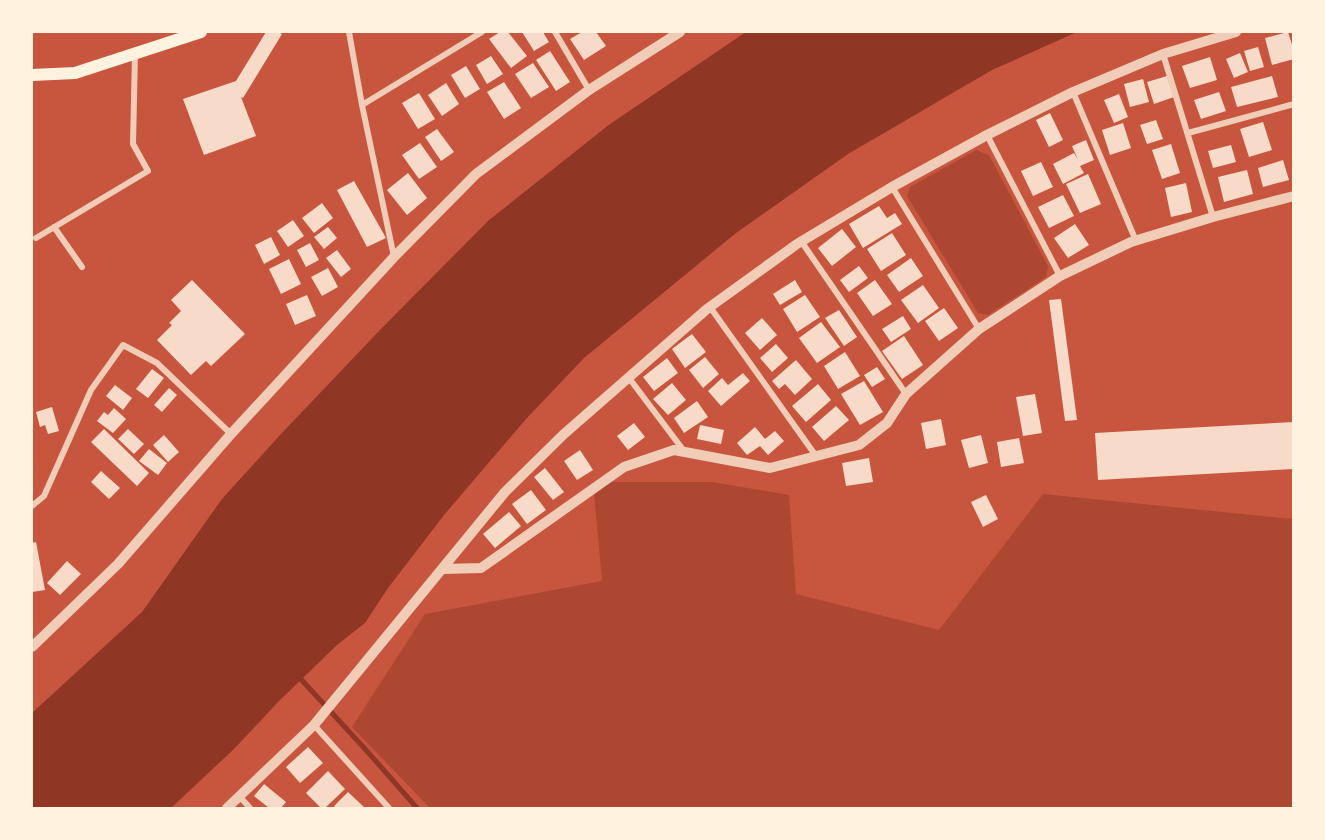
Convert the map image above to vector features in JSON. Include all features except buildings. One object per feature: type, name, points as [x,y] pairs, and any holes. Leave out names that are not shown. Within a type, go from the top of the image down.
[{"type":"main road","points":[[32,75],[75,73],[201,32]]},
{"type":"street","points":[[349,32],[394,257]]},
{"type":"street","points":[[362,105],[482,32]]},
{"type":"street","points":[[555,32],[589,90]]},
{"type":"street","points":[[32,647],[118,564],[231,434],[394,257],[476,174],[589,90],[680,32]]},
{"type":"street","points":[[227,808],[314,725],[505,492],[564,435],[710,307],[801,241],[892,187],[987,135],[1073,92],[1163,54],[1236,32]]},
{"type":"street","points":[[36,238],[148,171],[133,144],[135,54]]},
{"type":"street","points":[[1163,54],[1214,217]]},
{"type":"street","points":[[1073,92],[1136,241]]},
{"type":"street","points":[[1188,133],[1293,104]]},
{"type":"street","points":[[987,135],[1060,276]]},
{"type":"street","points":[[892,187],[979,329]]},
{"type":"street","points":[[443,569],[481,568],[624,467],[674,450],[770,468],[859,445],[887,423],[906,394],[979,329],[1060,276],[1136,241],[1293,196]]},
{"type":"street","points":[[54,227],[82,267]]},
{"type":"street","points":[[801,241],[906,394]]},
{"type":"street","points":[[710,307],[816,456]]},
{"type":"street","points":[[32,506],[44,496],[91,390],[123,345],[156,363],[231,434]]},
{"type":"street","points":[[629,378],[684,452]]},
{"type":"street","points":[[314,725],[388,808]]},
{"type":"street","points":[[240,797],[250,808]]},
{"type":"shaded area","points":[[746,32],[1077,32],[992,70],[848,154],[736,233],[584,358],[526,419],[444,515],[388,588],[365,623],[337,645],[278,702],[235,748],[171,808],[32,808],[32,713],[142,612],[222,499],[281,434],[488,221],[610,124]]},
{"type":"shaded area","points":[[976,150],[989,155],[1048,266],[1046,277],[988,315],[978,313],[907,196],[910,187]]},
{"type":"shaded area","points":[[593,482],[712,482],[789,495],[796,594],[939,630],[1043,494],[1293,519],[1293,808],[430,808],[352,727],[425,614],[602,581]]},
{"type":"waterway","points":[[298,676],[417,808]]}]
